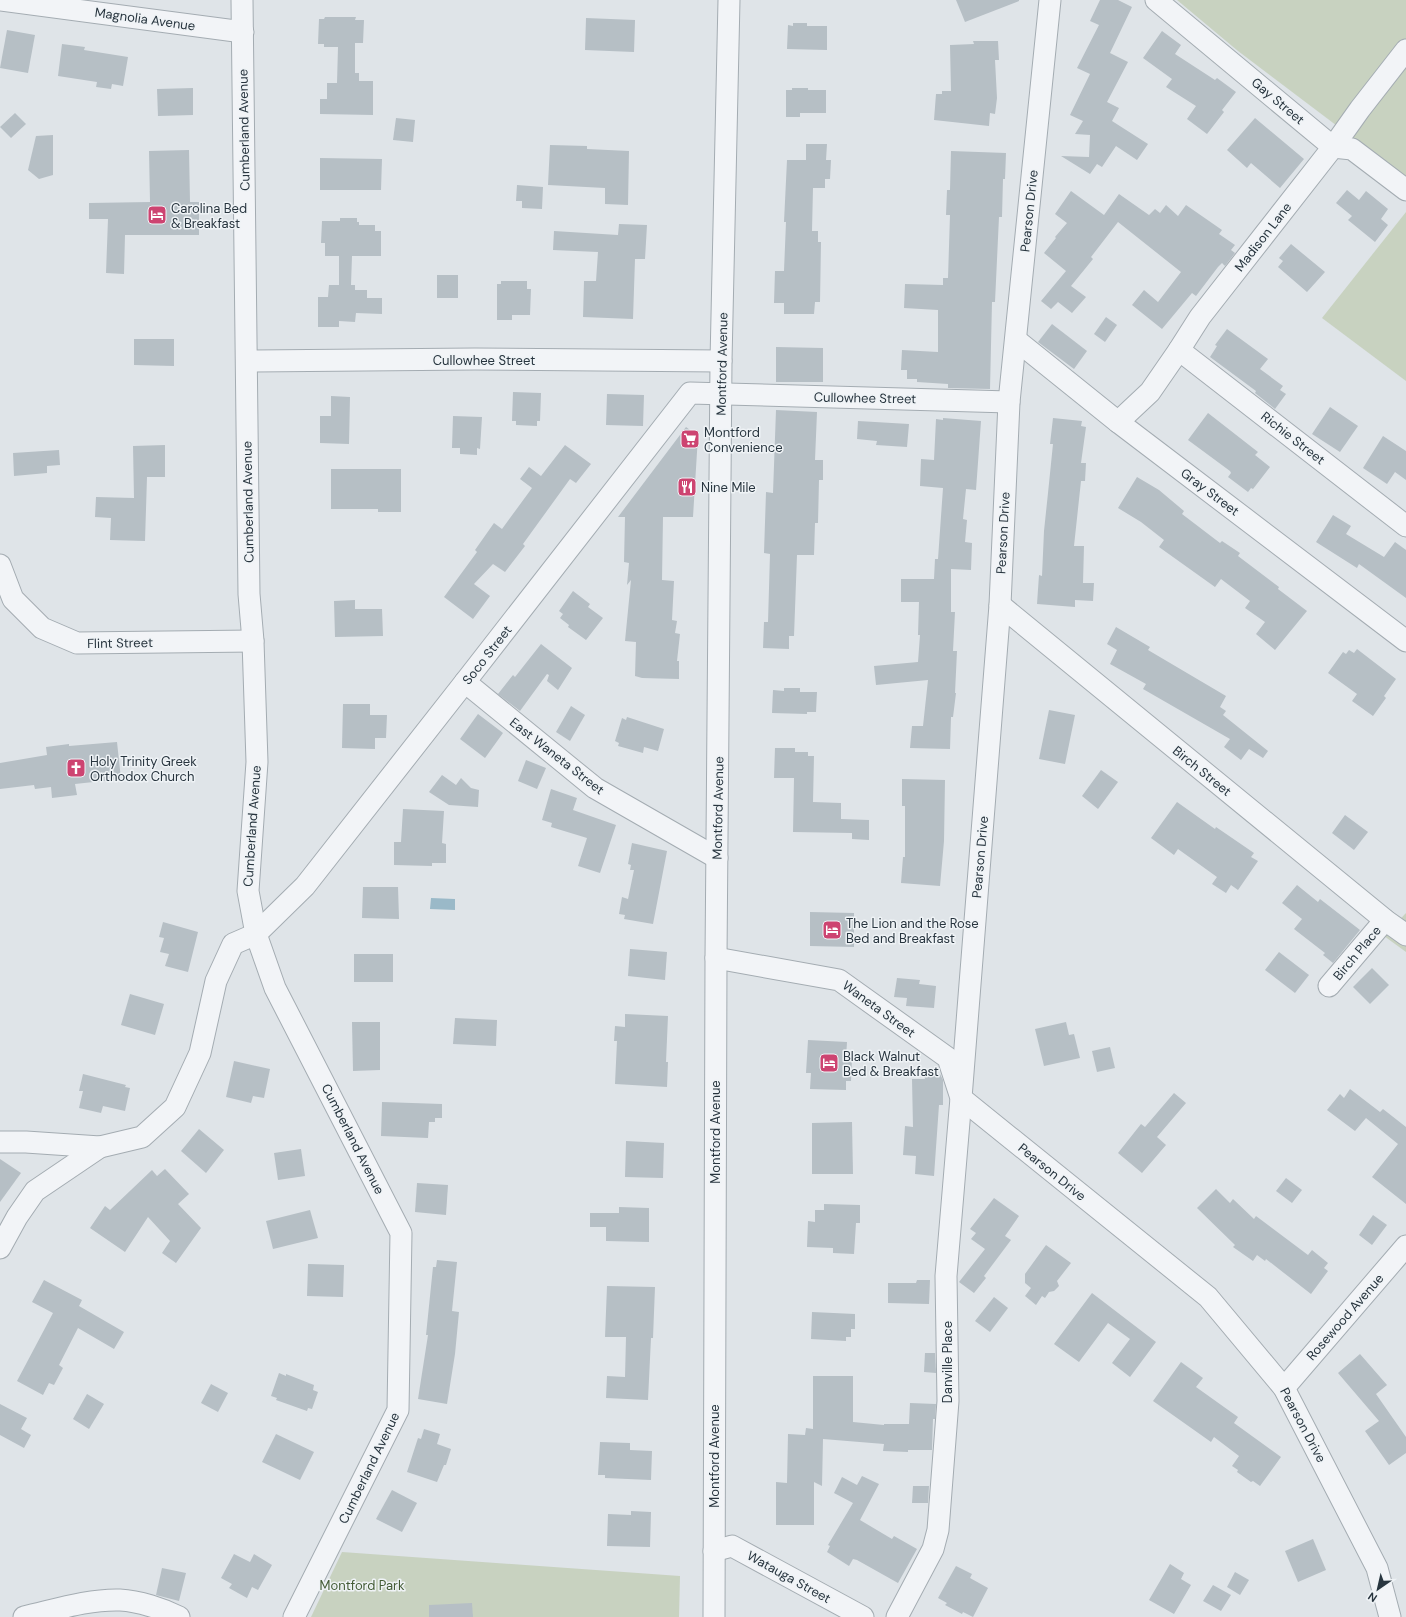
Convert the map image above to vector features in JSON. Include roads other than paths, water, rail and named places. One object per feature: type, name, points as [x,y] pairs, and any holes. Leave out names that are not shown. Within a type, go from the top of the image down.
[{"type":"street","name":"Magnolia Avenue","points":[[0,0],[58,4],[242,32]]},
{"type":"street","name":"Cumberland Avenue","points":[[242,0],[249,594],[253,641],[257,762],[248,891],[256,934],[275,988],[401,1233],[398,1410],[294,1617]]},
{"type":"street","name":"Montford Avenue","points":[[714,1617],[716,958],[721,361],[729,0]]},
{"type":"street","name":"Pearson Drive","points":[[1050,0],[1009,402],[1000,605],[961,1098],[1208,1297],[1284,1388],[1377,1568],[1390,1617]]},
{"type":"street","name":"Gay Street","points":[[1156,0],[1333,146],[1352,149],[1406,190]]},
{"type":"street","name":"Madison Lane","points":[[1118,422],[1150,392],[1180,350],[1200,317],[1406,50]]},
{"type":"street","name":"Gray Street","points":[[1016,340],[1118,422],[1406,641]]},
{"type":"street","name":"Richie Street","points":[[1180,350],[1406,526]]},
{"type":"street","name":"Cullowhee Street","points":[[247,361],[475,359],[721,361]]},
{"type":"street","name":"Soco Street","points":[[256,934],[305,886],[690,393],[721,394]]},
{"type":"street","name":"Cullowhee Street","points":[[721,394],[1009,402]]},
{"type":"street","name":"Flint Street","points":[[0,565],[13,599],[42,628],[77,643],[253,641]]},
{"type":"street","name":"Birch Street","points":[[1000,605],[1385,920],[1406,935]]},
{"type":"street","name":"East Waneta Street","points":[[465,682],[595,788],[717,858]]},
{"type":"street","name":"Birch Place","points":[[1329,986],[1385,920]]},
{"type":"street","points":[[0,1142],[26,1142],[100,1147],[142,1137],[175,1108],[200,1053],[216,981],[233,944],[256,934]]},
{"type":"street","name":"Waneta Street","points":[[716,958],[839,980],[948,1058],[961,1098]]},
{"type":"street","name":"Danville Place","points":[[897,1617],[933,1549],[938,1530],[948,1401],[946,1276],[961,1098]]},
{"type":"street","points":[[0,1248],[17,1218],[35,1191],[100,1147]]},
{"type":"street","name":"Rosewood Avenue","points":[[1284,1388],[1402,1259]]},
{"type":"street","name":"Watauga Street","points":[[714,1551],[732,1546],[863,1617]]},
{"type":"street","points":[[24,1617],[81,1604],[121,1600],[160,1608],[179,1617]]},
{"type":"water","points":[[431,898],[455,899],[455,910],[430,909]]},
{"type":"place","name":"Carolina Bed & Breakfast","points":[[157,215]]},
{"type":"place","name":"Montford Convenience","points":[[690,439]]},
{"type":"place","name":"Nine Mile","points":[[687,487]]},
{"type":"place","name":"Holy Trinity Greek Orthodox Church","points":[[76,768]]},
{"type":"place","name":"The Lion and the Rose Bed and Breakfast","points":[[832,930]]},
{"type":"place","name":"Black Walnut Bed & Breakfast","points":[[829,1063]]},
{"type":"park label","name":"Montford Park","points":[[362,1585]]}]
